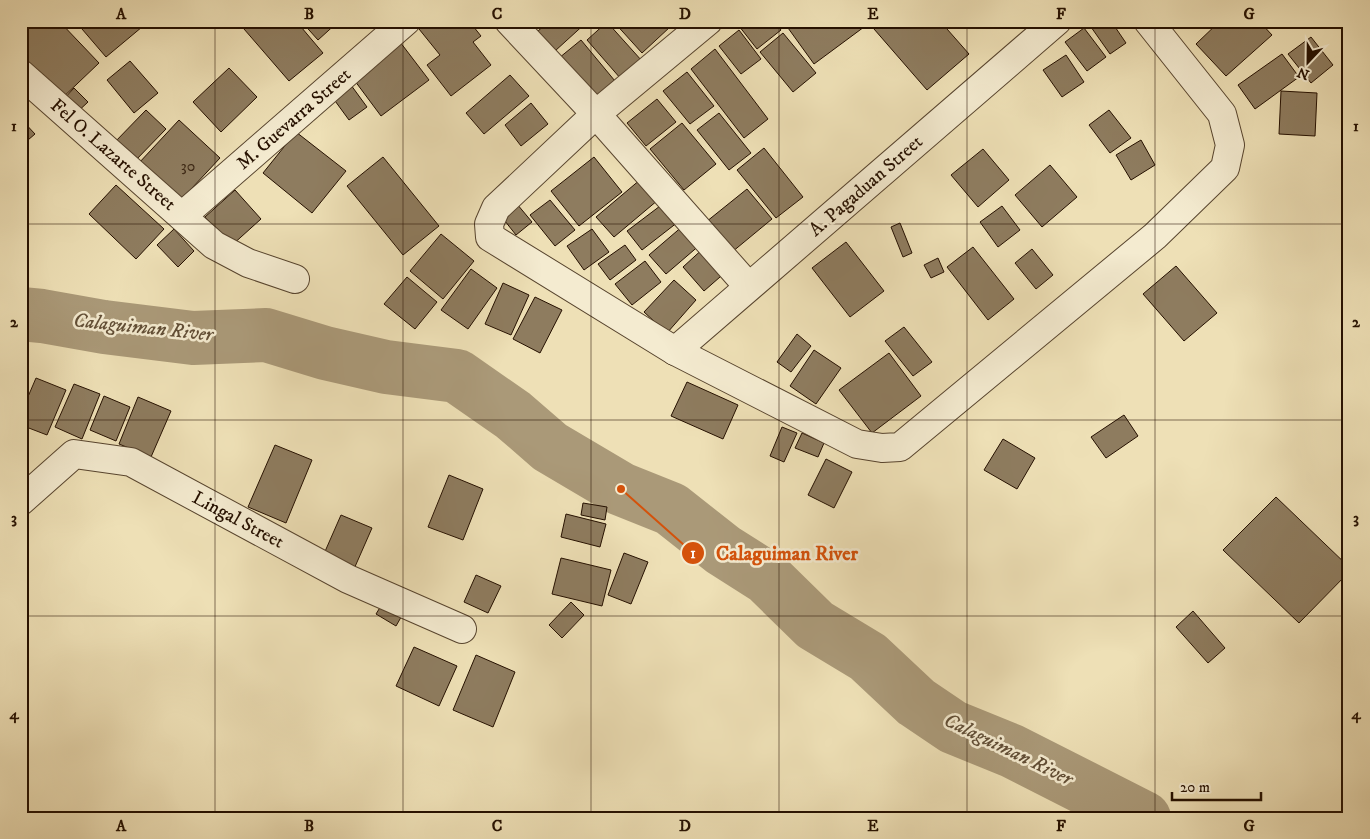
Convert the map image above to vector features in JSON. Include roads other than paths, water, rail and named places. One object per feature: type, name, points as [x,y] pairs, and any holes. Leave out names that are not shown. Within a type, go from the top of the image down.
[{"type":"street","name":"M. Guevarra Street","points":[[182,216],[406,21]]},
{"type":"street","points":[[509,21],[596,114],[748,286]]},
{"type":"street","points":[[708,21],[596,114],[496,208],[489,224],[490,237],[674,350],[857,444],[882,448],[900,447],[1155,236],[1225,168],[1230,145],[1222,114],[1148,21]]},
{"type":"street","name":"A. Pagaduan Street","points":[[674,350],[1057,21]]},
{"type":"street","name":"Fel O. Lazarte Street","points":[[21,74],[214,245],[248,263],[295,279]]},
{"type":"street","name":"Lingal Street","points":[[21,501],[74,454],[131,462],[348,579],[462,629]]},
{"type":"waterway","name":"Calaguiman River","points":[[21,314],[193,338],[266,335],[325,353],[386,367],[457,376],[513,415],[550,447],[621,489],[671,509],[723,550],[767,578],[815,625],[868,657],[916,702],[953,727],[1012,751],[1144,818]]},
{"type":"place","name":"Calaguiman River","points":[[621,489]]}]
